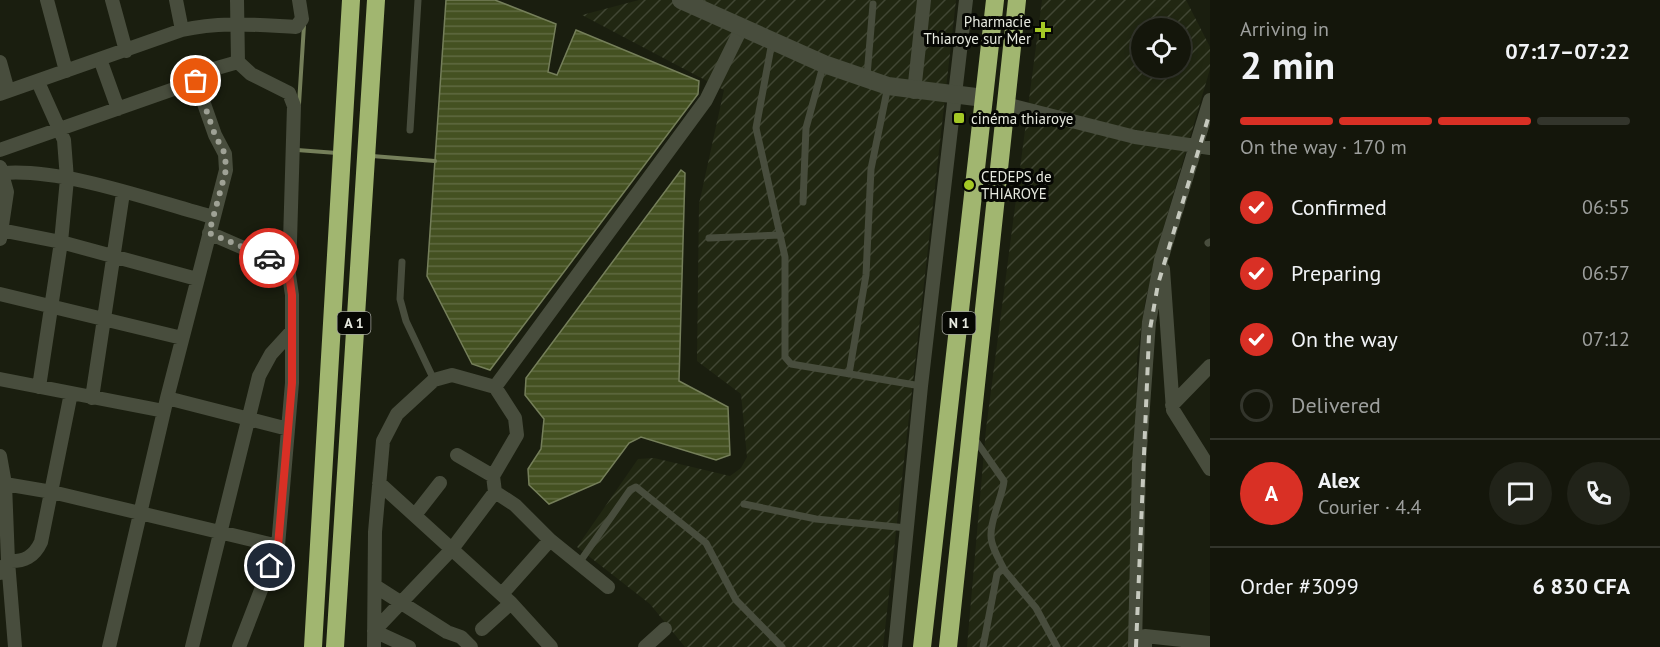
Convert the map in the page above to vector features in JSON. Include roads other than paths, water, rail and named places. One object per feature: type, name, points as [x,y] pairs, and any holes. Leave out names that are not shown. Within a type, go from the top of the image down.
[{"type":"highway","name":"A 1","points":[[313,647],[351,0]]},
{"type":"highway","name":"A 1","points":[[335,647],[376,0]]},
{"type":"highway","name":"N 1","points":[[922,647],[995,0]]},
{"type":"highway","name":"N 1","points":[[948,647],[1017,0]]},
{"type":"street","points":[[47,0],[66,71]]},
{"type":"street","points":[[112,0],[126,51]]},
{"type":"street","points":[[176,0],[182,30]]},
{"type":"street","points":[[237,0],[238,62],[251,74],[289,93],[294,106],[289,275],[292,331],[288,429],[278,546],[239,647]]},
{"type":"street","points":[[0,62],[4,93],[205,24],[296,27],[302,19],[299,0]]},
{"type":"street","points":[[681,0],[706,6],[741,29],[824,64],[888,86],[914,92],[984,98]]},
{"type":"street","points":[[914,92],[924,0]]},
{"type":"street","points":[[895,647],[921,386],[957,97],[966,0]]},
{"type":"street","points":[[495,387],[706,100],[741,29]]},
{"type":"street","points":[[100,59],[118,109]]},
{"type":"street","points":[[0,150],[196,81],[203,72],[238,62]]},
{"type":"street","points":[[109,647],[182,338],[226,170],[225,154],[215,135],[196,81]]},
{"type":"street","points":[[38,82],[64,141],[67,179],[61,242],[39,387]]},
{"type":"street","points":[[1135,647],[1139,463],[1149,322],[1161,260],[1203,147],[1210,100]]},
{"type":"street","points":[[1005,104],[1135,136],[1203,147]]},
{"type":"street","points":[[197,279],[61,242],[1,235],[7,192],[2,170],[33,172],[67,179],[213,217]]},
{"type":"street","points":[[92,398],[123,193]]},
{"type":"street","points":[[209,233],[279,263],[289,275]]},
{"type":"street","points":[[1161,260],[1166,279],[1166,332],[1173,410],[1210,469]]},
{"type":"street","points":[[0,294],[182,338]]},
{"type":"street","points":[[192,647],[246,418],[259,376],[271,354],[292,331]]},
{"type":"street","points":[[1172,405],[1210,366]]},
{"type":"street","points":[[374,631],[452,549],[495,492],[493,476],[517,435],[514,417],[495,387],[452,375],[434,380],[397,414],[383,441],[379,483],[375,586],[374,631],[374,647]]},
{"type":"street","points":[[0,379],[92,398],[166,405],[246,418],[288,429]]},
{"type":"street","points":[[4,567],[27,559],[36,553],[52,492],[71,393]]},
{"type":"street","points":[[457,455],[493,476]]},
{"type":"street","points":[[0,456],[3,482],[4,567],[15,647]]},
{"type":"street","points":[[3,482],[278,546]]},
{"type":"street","points":[[379,483],[507,598],[550,647]]},
{"type":"street","points":[[415,515],[440,483]]},
{"type":"street","points":[[495,492],[515,505],[550,540],[608,587]]},
{"type":"street","points":[[483,629],[550,540]]},
{"type":"street","points":[[375,586],[402,601],[447,632],[461,637],[471,647]]},
{"type":"street","points":[[645,647],[665,629]]},
{"type":"street","points":[[374,631],[409,647]]},
{"type":"street","points":[[1145,647],[1145,636],[1210,644]]},
{"type":"lane","points":[[410,130],[418,0]]},
{"type":"lane","points":[[867,79],[873,4]]},
{"type":"lane","points":[[772,42],[756,128],[785,257],[784,357],[791,364],[921,386]]},
{"type":"lane","points":[[803,202],[806,128],[824,64]]},
{"type":"lane","points":[[849,374],[866,275],[872,169],[888,86]]},
{"type":"lane","points":[[709,238],[781,235]]},
{"type":"lane","points":[[402,262],[400,299],[406,321],[434,380]]},
{"type":"lane","points":[[970,432],[1004,481],[1002,501],[992,525],[990,538],[1005,571],[1036,608],[1057,647]]},
{"type":"lane","points":[[579,563],[630,490],[636,487],[706,543],[736,600],[782,647]]},
{"type":"lane","points":[[744,504],[816,519],[907,528]]},
{"type":"lane","points":[[983,647],[997,574],[1005,571]]},
{"type":"waterway","points":[[299,104],[304,25]]},
{"type":"waterway","points":[[297,150],[337,153]]},
{"type":"waterway","points":[[372,156],[435,161]]},
{"type":"railway","points":[[1136,647],[1149,335],[1158,284],[1210,112]]},
{"type":"place","name":"Pharmacie Thiaroye sur Mer","points":[[1043,30]]},
{"type":"place","name":"cinéma thiaroye","points":[[959,118]]},
{"type":"place","name":"CEDEPS de THIAROYE","points":[[969,185]]}]
